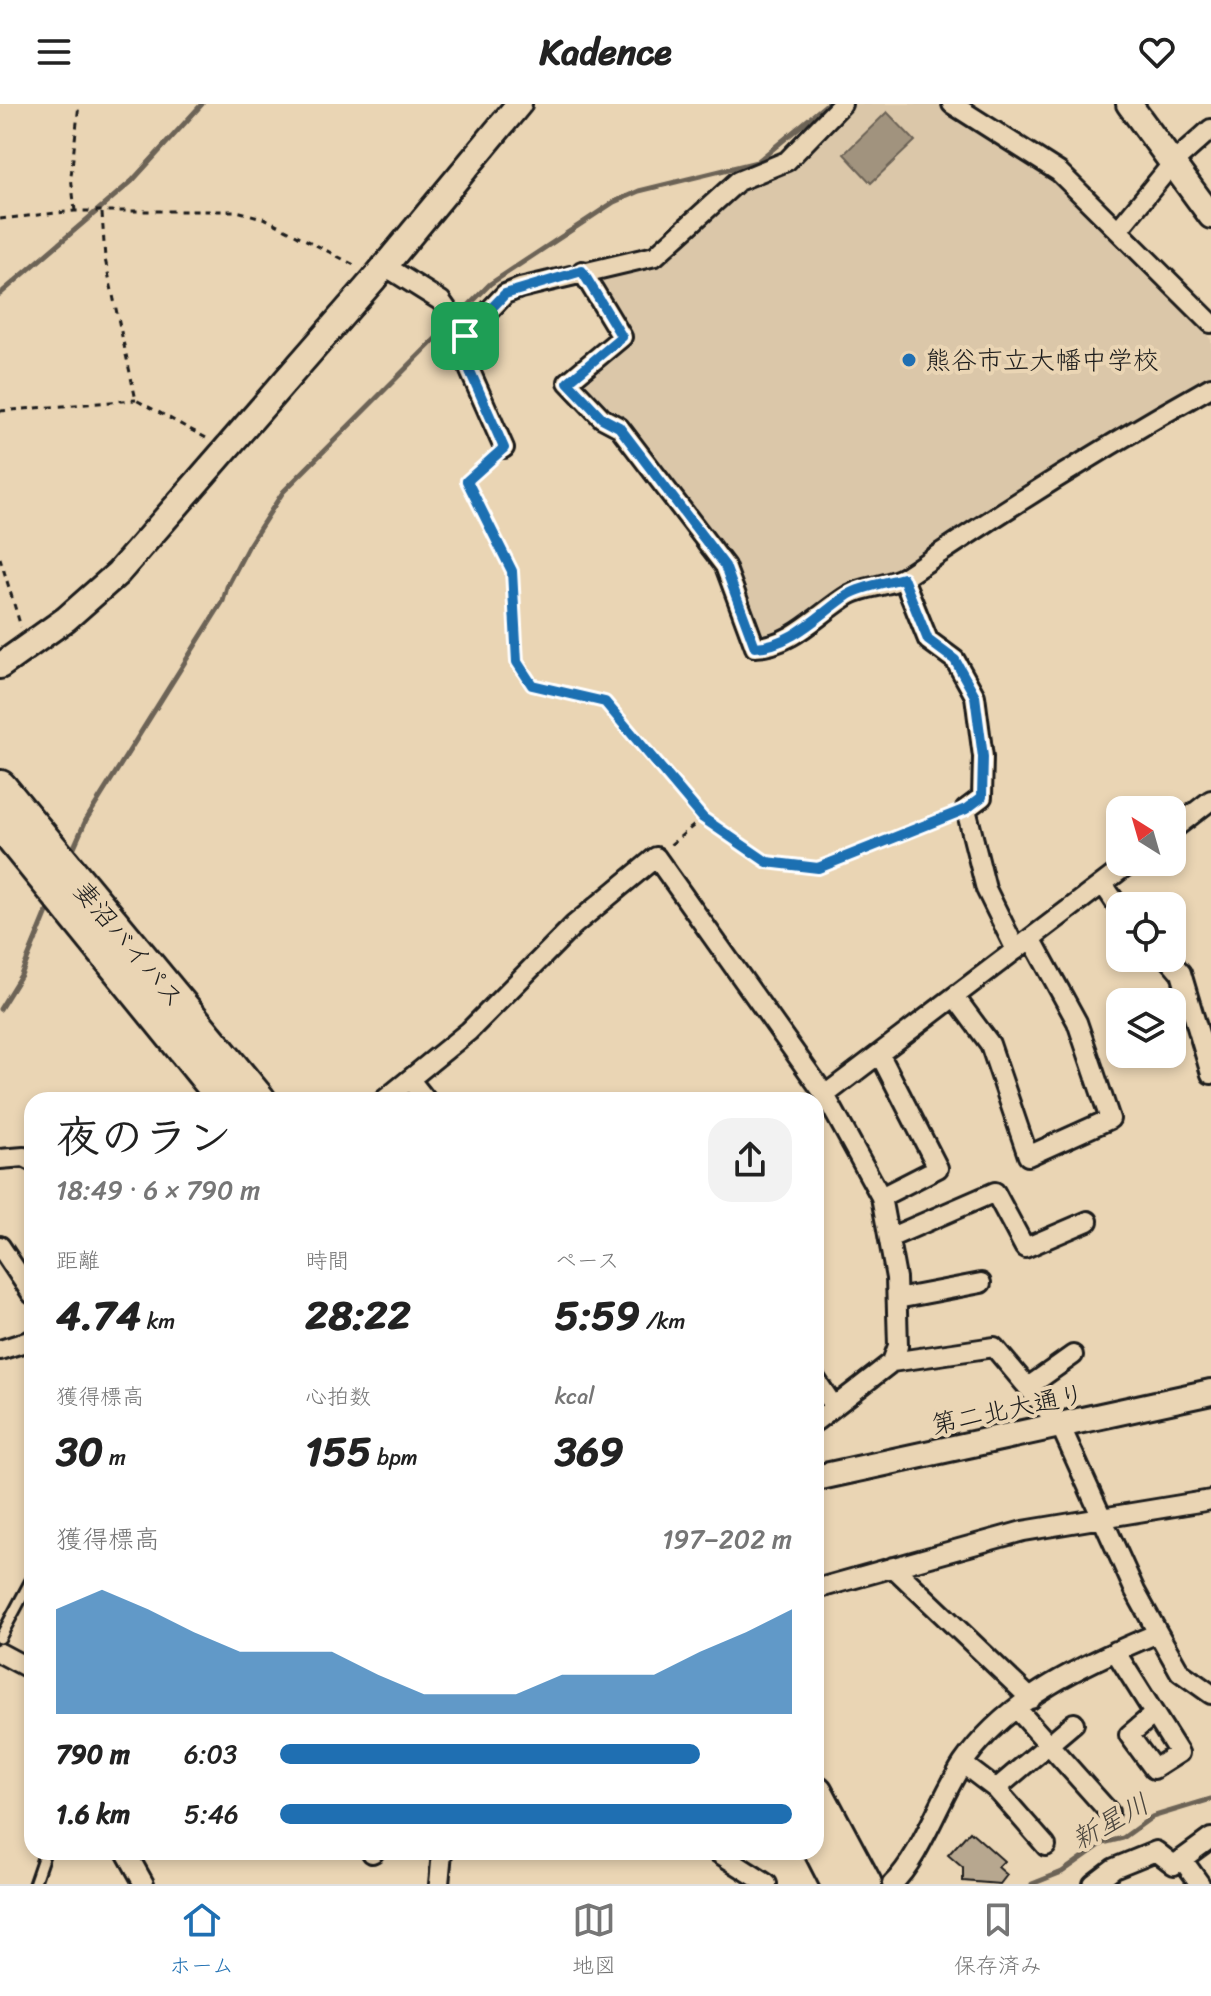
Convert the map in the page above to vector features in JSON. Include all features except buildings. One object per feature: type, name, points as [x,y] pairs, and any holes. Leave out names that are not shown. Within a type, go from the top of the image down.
[{"type":"highway","name":"妻沼バイパス","points":[[0,787],[79,902],[219,1092]]},
{"type":"highway","name":"妻沼バイパス","points":[[0,823],[79,902],[252,1092]]},
{"type":"highway","points":[[824,1807],[865,1884]]},
{"type":"highway","points":[[824,1857],[838,1884]]},
{"type":"street","points":[[0,666],[28,647],[118,573],[379,273],[519,104]]},
{"type":"street","points":[[464,334],[505,294],[582,271],[655,256],[738,181],[787,161],[842,104]]},
{"type":"street","points":[[952,104],[1059,172],[1211,323]]},
{"type":"street","points":[[1129,104],[1211,216]]},
{"type":"street","points":[[1118,230],[1172,164],[1211,129]]},
{"type":"street","points":[[582,271],[622,337],[568,382],[602,418],[619,427],[725,566],[755,647],[765,647],[810,625],[851,593],[903,578],[962,537],[1211,387]]},
{"type":"street","points":[[379,273],[441,301],[464,334],[470,371],[504,448]]},
{"type":"street","points":[[903,578],[928,640],[955,660],[975,696],[983,757],[982,797],[966,809],[986,889],[1016,950]]},
{"type":"street","points":[[1186,819],[1211,800]]},
{"type":"street","points":[[395,1092],[469,1031],[574,925],[656,857],[823,1092]]},
{"type":"street","points":[[892,1362],[898,1346],[897,1299],[881,1197],[825,1095],[1113,876]]},
{"type":"street","points":[[1103,884],[1108,892]]},
{"type":"street","points":[[955,997],[990,1044],[1028,1156],[1110,1119],[1077,1022],[1031,938]]},
{"type":"street","points":[[1186,1014],[1211,1074]]},
{"type":"street","points":[[880,1055],[938,1168],[881,1197]]},
{"type":"street","points":[[411,1081],[420,1092]]},
{"type":"street","points":[[0,1159],[24,1157]]},
{"type":"street","points":[[889,1238],[995,1192],[1025,1248],[1088,1221]]},
{"type":"street","points":[[0,1246],[24,1282]]},
{"type":"street","points":[[897,1299],[981,1283]]},
{"type":"street","points":[[0,1350],[24,1342]]},
{"type":"street","points":[[824,1415],[892,1362],[994,1347],[1061,1427],[1158,1633],[1180,1672],[1211,1694]]},
{"type":"street","points":[[1028,1387],[1073,1355]]},
{"type":"street","points":[[824,1392],[834,1407]]},
{"type":"street","name":"第二北大通り","points":[[824,1476],[1211,1392]]},
{"type":"street","points":[[824,1587],[1023,1531],[1211,1500]]},
{"type":"street","points":[[893,1567],[1024,1704],[1048,1744],[1109,1812]]},
{"type":"street","points":[[892,1884],[963,1764],[995,1722],[1087,1663],[1158,1633]]},
{"type":"street","points":[[1115,1651],[1154,1714]]},
{"type":"street","points":[[0,1653],[24,1666]]},
{"type":"street","points":[[996,1789],[1074,1723]]},
{"type":"street","points":[[963,1764],[996,1789],[1046,1846]]},
{"type":"street","points":[[1093,1884],[1114,1868],[1156,1851],[1174,1865],[1211,1838]]},
{"type":"street","points":[[1182,1859],[1200,1884]]},
{"type":"street","points":[[130,1860],[144,1884]]},
{"type":"street","points":[[439,1884],[441,1860]]},
{"type":"street","points":[[730,1860],[767,1884]]},
{"type":"lane","points":[[0,1638],[24,1593]]},
{"type":"lane","points":[[34,1884],[42,1860]]},
{"type":"path","points":[[75,211],[71,176],[79,104]]},
{"type":"path","points":[[0,219],[75,211],[237,211],[266,219],[361,269],[379,273]]},
{"type":"path","points":[[101,213],[113,302],[136,400]]},
{"type":"path","points":[[0,411],[136,400],[227,450]]},
{"type":"path","points":[[504,448],[467,481],[512,571],[517,662],[532,685],[605,702],[703,818],[767,862],[818,868],[966,809]]},
{"type":"path","points":[[0,558],[28,647]]},
{"type":"path","points":[[656,857],[703,818]]},
{"type":"shaded area","name":"熊谷市立大幡中学校","points":[[854,104],[937,104],[1023,156],[1062,186],[1188,311],[1211,340],[1211,379],[898,570],[860,581],[798,624],[764,637],[758,631],[741,576],[691,507],[616,412],[581,390],[582,381],[630,341],[595,279],[661,260],[746,184],[812,148]]},
{"type":"shaded area","points":[[887,112],[915,141],[871,183],[844,154]]},
{"type":"waterway","points":[[0,294],[132,181],[202,104]]},
{"type":"waterway","points":[[70,856],[86,820],[223,601],[249,545],[283,492],[490,284],[614,202],[639,191],[757,162],[827,104]]},
{"type":"waterway","points":[[0,1009],[21,975],[51,902]]},
{"type":"waterway","name":"新星川","points":[[1032,1884],[1062,1872],[1103,1843],[1123,1838],[1152,1817],[1211,1799]]},
{"type":"place","name":"熊谷市立大幡中学校","points":[[909,360]]},
{"type":"route","points":[[582,271],[622,337],[568,382],[602,418],[619,427],[725,566],[755,647],[765,647],[810,625],[851,593],[903,578],[928,640],[955,660],[975,696],[983,757],[982,797],[966,809],[818,868],[767,862],[703,818],[605,702],[532,685],[517,662],[512,571],[467,481],[504,448],[470,371],[465,336],[505,294],[582,271]]}]
